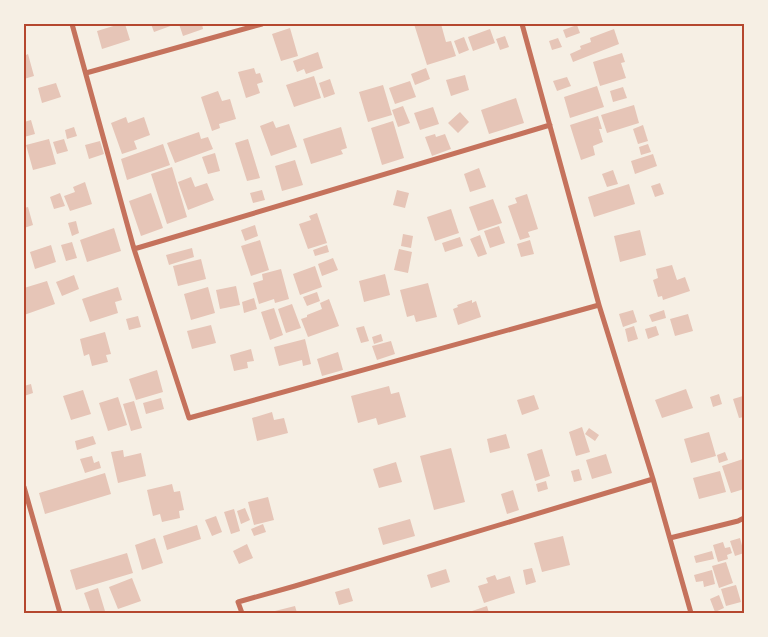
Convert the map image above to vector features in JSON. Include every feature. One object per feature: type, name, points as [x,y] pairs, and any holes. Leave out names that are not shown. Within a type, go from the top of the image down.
[{"type":"street","points":[[72,24],[134,249],[189,418],[599,305]]},
{"type":"street","points":[[86,73],[262,24]]},
{"type":"street","points":[[522,24],[599,305],[653,479],[691,613]]},
{"type":"street","points":[[134,249],[550,125]]},
{"type":"street","points":[[242,613],[238,602],[653,479]]},
{"type":"street","points":[[24,486],[60,613]]},
{"type":"street","points":[[670,538],[744,518]]},
{"type":"building","points":[[125,24],[130,40],[102,49],[97,31]]},
{"type":"building","points":[[151,24],[176,24],[154,32]]},
{"type":"building","points":[[179,24],[202,24],[203,29],[183,36]]},
{"type":"building","points":[[414,24],[441,24],[446,42],[451,41],[456,56],[427,65]]},
{"type":"building","points":[[577,25],[580,33],[566,38],[563,30]]},
{"type":"building","points":[[290,28],[298,56],[281,61],[272,34]]},
{"type":"building","points":[[490,29],[495,43],[473,51],[468,37]]},
{"type":"building","points":[[614,29],[619,44],[573,62],[570,54],[581,49],[580,46],[591,42],[590,38]]},
{"type":"building","points":[[505,36],[509,47],[500,50],[496,39]]},
{"type":"building","points":[[464,37],[469,50],[459,54],[454,41]]},
{"type":"building","points":[[558,38],[562,47],[552,50],[549,41]]},
{"type":"building","points":[[318,52],[323,68],[306,74],[304,69],[297,72],[293,61]]},
{"type":"building","points":[[622,53],[625,62],[621,63],[626,78],[600,86],[593,62]]},
{"type":"building","points":[[28,54],[34,76],[24,79],[24,56]]},
{"type":"building","points":[[254,68],[256,74],[260,73],[263,82],[257,84],[260,93],[246,98],[238,72]]},
{"type":"building","points":[[426,68],[430,79],[415,85],[411,74]]},
{"type":"building","points":[[465,75],[469,90],[451,96],[446,80]]},
{"type":"building","points":[[314,76],[321,98],[294,107],[286,85]]},
{"type":"building","points":[[567,77],[571,86],[557,91],[553,81]]},
{"type":"building","points":[[330,79],[335,94],[324,98],[319,83]]},
{"type":"building","points":[[410,81],[416,97],[395,104],[389,88]]},
{"type":"building","points":[[56,83],[61,97],[42,103],[38,88]]},
{"type":"building","points":[[383,85],[392,115],[368,122],[359,92]]},
{"type":"building","points":[[597,86],[604,107],[570,118],[564,97]]},
{"type":"building","points":[[623,87],[627,98],[613,102],[610,91]]},
{"type":"building","points":[[218,91],[222,101],[230,99],[236,119],[219,124],[220,128],[212,131],[201,97]]},
{"type":"building","points":[[516,98],[524,123],[489,134],[481,110]]},
{"type":"building","points":[[634,105],[639,123],[607,133],[601,115]]},
{"type":"building","points":[[403,106],[410,123],[398,127],[392,110]]},
{"type":"building","points":[[433,107],[439,124],[420,130],[414,113]]},
{"type":"building","points":[[460,112],[469,122],[458,133],[448,123]]},
{"type":"building","points":[[598,116],[603,142],[593,146],[595,155],[581,160],[570,125]]},
{"type":"building","points":[[126,117],[128,123],[144,117],[150,135],[134,141],[137,149],[122,154],[111,123]]},
{"type":"building","points":[[31,120],[35,134],[24,137],[24,122]]},
{"type":"building","points":[[273,121],[276,128],[289,124],[297,147],[271,156],[260,126]]},
{"type":"building","points":[[393,121],[404,158],[382,165],[371,128]]},
{"type":"building","points":[[643,125],[648,141],[638,144],[633,129]]},
{"type":"building","points":[[74,127],[77,136],[67,139],[65,130]]},
{"type":"building","points":[[341,127],[347,148],[341,150],[343,154],[311,164],[303,139]]},
{"type":"building","points":[[199,132],[201,139],[208,137],[213,149],[175,163],[167,143]]},
{"type":"building","points":[[435,134],[436,137],[445,134],[451,149],[432,156],[425,137]]},
{"type":"building","points":[[49,139],[56,164],[33,170],[26,145]]},
{"type":"building","points":[[64,139],[68,151],[57,154],[53,142]]},
{"type":"building","points":[[248,139],[260,178],[247,181],[235,143]]},
{"type":"building","points":[[100,141],[104,154],[89,159],[85,145]]},
{"type":"building","points":[[163,144],[170,165],[127,180],[121,159]]},
{"type":"building","points":[[648,144],[651,152],[641,155],[639,147]]},
{"type":"building","points":[[215,153],[220,171],[208,174],[202,157]]},
{"type":"building","points":[[653,154],[657,166],[635,174],[631,161]]},
{"type":"building","points":[[295,160],[303,185],[282,191],[275,166]]},
{"type":"building","points":[[172,167],[187,217],[167,224],[151,174]]},
{"type":"building","points":[[479,168],[486,187],[470,192],[464,174]]},
{"type":"building","points":[[613,170],[618,184],[607,187],[602,174]]},
{"type":"building","points":[[191,177],[195,187],[207,183],[214,200],[188,210],[178,182]]},
{"type":"building","points":[[85,182],[92,204],[70,211],[64,196],[75,192],[73,187]]},
{"type":"building","points":[[660,183],[664,194],[655,197],[651,186]]},
{"type":"building","points":[[629,184],[635,204],[594,217],[588,197]]},
{"type":"building","points":[[262,190],[265,200],[253,203],[250,193]]},
{"type":"building","points":[[397,190],[409,193],[405,208],[393,205]]},
{"type":"building","points":[[60,193],[65,206],[54,209],[50,197]]},
{"type":"building","points":[[151,193],[163,228],[141,236],[129,201]]},
{"type":"building","points":[[527,194],[538,229],[528,232],[530,237],[520,240],[508,206],[517,203],[515,198]]},
{"type":"building","points":[[493,199],[502,223],[478,231],[469,207]]},
{"type":"building","points":[[28,207],[33,225],[24,228],[24,208]]},
{"type":"building","points":[[451,209],[459,233],[435,241],[427,217]]},
{"type":"building","points":[[317,213],[327,243],[308,249],[299,224],[311,220],[309,216]]},
{"type":"building","points":[[76,221],[79,233],[72,236],[68,223]]},
{"type":"building","points":[[255,225],[258,236],[245,241],[241,230]]},
{"type":"building","points":[[499,226],[505,243],[490,248],[484,231]]},
{"type":"building","points":[[114,228],[121,251],[87,262],[80,240]]},
{"type":"building","points":[[640,230],[646,255],[620,262],[614,236]]},
{"type":"building","points":[[403,234],[413,236],[411,248],[401,246]]},
{"type":"building","points":[[480,235],[487,254],[478,257],[470,239]]},
{"type":"building","points":[[460,237],[463,246],[445,252],[442,243]]},
{"type":"building","points":[[260,240],[269,270],[251,276],[241,246]]},
{"type":"building","points":[[530,240],[534,254],[521,257],[517,244]]},
{"type":"building","points":[[72,242],[77,258],[66,261],[61,245]]},
{"type":"building","points":[[51,245],[56,262],[35,269],[30,252]]},
{"type":"building","points":[[327,245],[329,252],[315,256],[313,250]]},
{"type":"building","points":[[192,248],[194,257],[169,265],[166,255]]},
{"type":"building","points":[[399,249],[412,252],[408,273],[394,270]]},
{"type":"building","points":[[333,258],[338,270],[322,276],[318,264]]},
{"type":"building","points":[[201,259],[206,279],[178,286],[173,266]]},
{"type":"building","points":[[672,265],[677,280],[685,277],[690,291],[663,300],[662,296],[658,297],[653,280],[658,278],[656,269]]},
{"type":"building","points":[[315,266],[322,287],[300,295],[293,274]]},
{"type":"building","points":[[281,269],[289,299],[275,303],[274,299],[259,304],[253,283],[263,280],[262,274]]},
{"type":"building","points":[[385,274],[390,295],[364,302],[359,281]]},
{"type":"building","points":[[74,275],[79,289],[62,296],[56,282]]},
{"type":"building","points":[[47,281],[55,304],[24,315],[24,288]]},
{"type":"building","points":[[428,283],[437,317],[416,322],[414,315],[407,317],[400,290]]},
{"type":"building","points":[[236,286],[240,305],[220,309],[216,290]]},
{"type":"building","points":[[118,287],[122,300],[115,302],[118,313],[90,322],[82,299]]},
{"type":"building","points":[[208,287],[215,313],[191,320],[184,294]]},
{"type":"building","points":[[317,292],[320,301],[307,306],[303,297]]},
{"type":"building","points":[[254,298],[257,309],[244,313],[242,302]]},
{"type":"building","points":[[329,299],[339,326],[308,337],[301,319],[322,309],[320,303]]},
{"type":"building","points":[[472,300],[472,303],[476,301],[481,317],[458,325],[453,309],[458,307],[457,305]]},
{"type":"building","points":[[292,304],[301,328],[286,333],[278,309]]},
{"type":"building","points":[[274,308],[283,335],[270,340],[261,312]]},
{"type":"building","points":[[633,310],[637,322],[623,327],[619,314]]},
{"type":"building","points":[[664,310],[666,318],[652,322],[649,315]]},
{"type":"building","points":[[688,314],[693,331],[675,336],[670,319]]},
{"type":"building","points":[[138,316],[141,327],[129,330],[126,319]]},
{"type":"building","points":[[211,325],[216,343],[192,349],[187,331]]},
{"type":"building","points":[[364,326],[369,341],[361,343],[356,328]]},
{"type":"building","points":[[634,326],[638,339],[628,342],[625,329]]},
{"type":"building","points":[[656,326],[659,335],[648,339],[645,329]]},
{"type":"building","points":[[105,332],[111,354],[106,355],[108,362],[92,366],[89,354],[84,356],[80,339]]},
{"type":"building","points":[[381,334],[383,341],[374,344],[372,337]]},
{"type":"building","points":[[305,339],[311,364],[303,366],[302,360],[279,366],[274,347]]},
{"type":"building","points":[[391,341],[395,354],[377,360],[372,346]]},
{"type":"building","points":[[251,349],[254,361],[247,362],[248,368],[234,371],[230,355]]},
{"type":"building","points":[[338,352],[343,370],[322,376],[317,359]]},
{"type":"building","points":[[157,370],[163,392],[136,400],[129,379]]},
{"type":"building","points":[[31,384],[33,393],[24,396],[24,386]]},
{"type":"building","points":[[389,386],[391,394],[399,392],[406,417],[378,425],[376,418],[358,423],[351,396]]},
{"type":"building","points":[[686,389],[693,408],[662,418],[655,400]]},
{"type":"building","points":[[83,390],[91,414],[71,420],[63,396]]},
{"type":"building","points":[[719,394],[722,404],[713,407],[710,397]]},
{"type":"building","points":[[534,395],[539,409],[522,415],[517,400]]},
{"type":"building","points":[[743,396],[744,417],[739,418],[733,399]]},
{"type":"building","points":[[118,397],[127,425],[108,431],[99,403]]},
{"type":"building","points":[[161,398],[164,409],[146,414],[143,403]]},
{"type":"building","points":[[134,401],[142,428],[131,431],[123,404]]},
{"type":"building","points":[[272,412],[274,420],[284,418],[288,433],[257,441],[252,418]]},
{"type":"building","points":[[582,427],[590,452],[576,456],[569,432]]},
{"type":"building","points":[[589,428],[599,435],[595,441],[585,434]]},
{"type":"building","points":[[709,432],[716,456],[691,463],[684,439]]},
{"type":"building","points":[[506,434],[510,448],[490,453],[487,439]]},
{"type":"building","points":[[93,436],[96,444],[77,450],[75,441]]},
{"type":"building","points":[[451,448],[465,502],[434,510],[420,456]]},
{"type":"building","points":[[542,449],[550,476],[535,481],[527,454]]},
{"type":"building","points":[[123,450],[124,457],[141,453],[146,476],[118,483],[111,452]]},
{"type":"building","points":[[725,452],[728,460],[719,463],[717,455]]},
{"type":"building","points":[[606,454],[612,473],[592,479],[586,460]]},
{"type":"building","points":[[92,456],[94,463],[99,461],[101,468],[85,473],[80,459]]},
{"type":"building","points":[[743,459],[744,489],[731,493],[722,466]]},
{"type":"building","points":[[396,462],[402,482],[379,488],[373,469]]},
{"type":"building","points":[[579,469],[582,480],[574,482],[571,471]]},
{"type":"building","points":[[720,471],[726,492],[699,499],[693,478]]},
{"type":"building","points":[[105,473],[111,494],[45,514],[39,493]]},
{"type":"building","points":[[546,481],[548,489],[538,492],[536,484]]},
{"type":"building","points":[[172,484],[174,492],[180,491],[184,510],[179,511],[180,518],[162,522],[160,514],[153,516],[147,490]]},
{"type":"building","points":[[513,490],[519,510],[507,514],[501,494]]},
{"type":"building","points":[[268,497],[274,520],[254,525],[248,502]]},
{"type":"building","points":[[245,508],[250,520],[241,524],[237,511]]},
{"type":"building","points":[[234,509],[240,531],[231,534],[224,512]]},
{"type":"building","points":[[216,516],[222,532],[212,536],[205,520]]},
{"type":"building","points":[[410,519],[415,536],[383,545],[378,528]]},
{"type":"building","points":[[263,524],[266,532],[254,536],[251,529]]},
{"type":"building","points":[[197,525],[201,539],[167,550],[163,536]]},
{"type":"building","points":[[563,536],[570,565],[542,572],[534,543]]},
{"type":"building","points":[[155,538],[163,563],[142,570],[135,545]]},
{"type":"building","points":[[740,538],[744,553],[735,556],[730,541]]},
{"type":"building","points":[[723,542],[725,548],[730,547],[732,553],[727,555],[728,559],[718,562],[713,545]]},
{"type":"building","points":[[247,544],[253,558],[239,564],[233,551]]},
{"type":"building","points":[[712,551],[714,559],[696,563],[694,556]]},
{"type":"building","points":[[127,553],[133,573],[76,590],[70,570]]},
{"type":"building","points":[[726,562],[733,583],[719,588],[712,566]]},
{"type":"building","points":[[532,568],[536,582],[526,585],[523,570]]},
{"type":"building","points":[[446,569],[450,582],[431,588],[427,575]]},
{"type":"building","points":[[712,570],[715,584],[704,587],[703,581],[696,582],[694,575]]},
{"type":"building","points":[[495,575],[497,580],[510,576],[515,593],[484,603],[478,586],[488,583],[486,578]]},
{"type":"building","points":[[132,578],[141,601],[118,609],[109,587]]},
{"type":"building","points":[[736,585],[741,602],[726,606],[721,589]]},
{"type":"building","points":[[98,588],[105,611],[91,613],[84,593]]},
{"type":"building","points":[[349,588],[353,601],[339,605],[335,592]]},
{"type":"building","points":[[719,595],[724,608],[715,612],[710,599]]},
{"type":"building","points":[[295,606],[297,613],[276,613],[275,611]]},
{"type":"building","points":[[487,606],[489,613],[469,612]]}]
